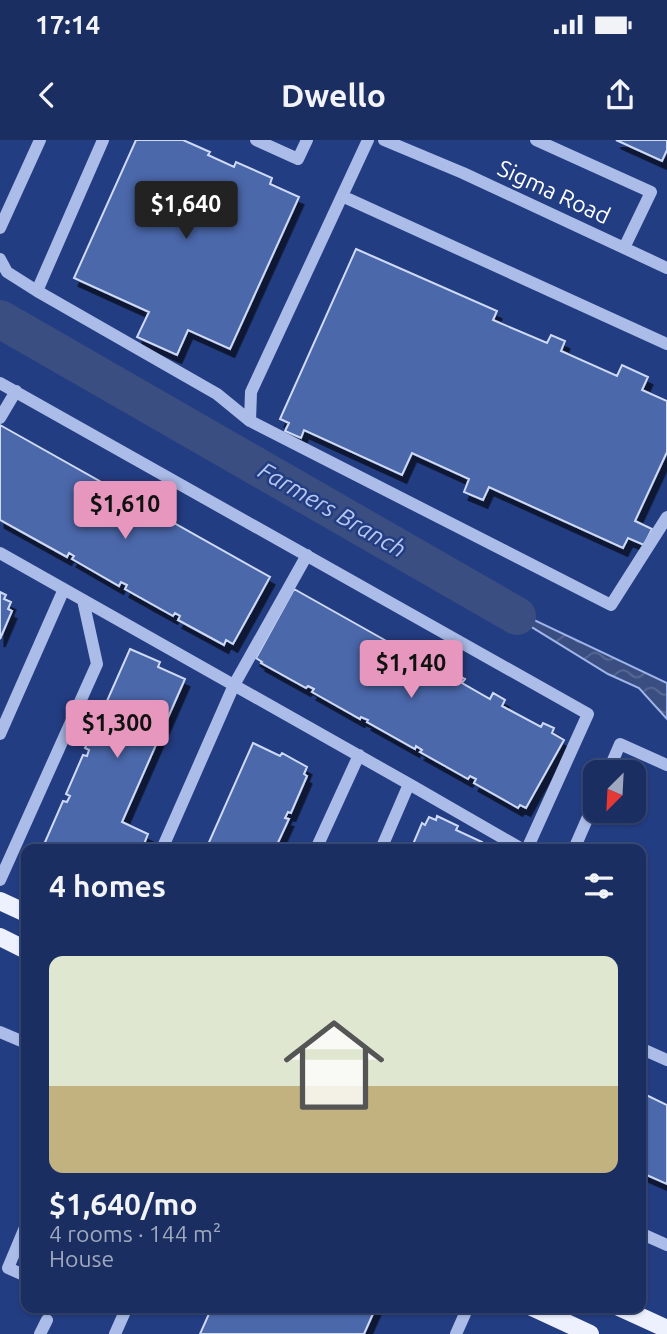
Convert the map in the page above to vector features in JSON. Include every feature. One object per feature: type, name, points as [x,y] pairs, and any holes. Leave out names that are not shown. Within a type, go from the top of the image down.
[{"type":"main road","points":[[0,901],[21,911]]},
{"type":"main road","points":[[0,937],[21,948]]},
{"type":"main road","points":[[545,1313],[590,1334]]},
{"type":"main road","points":[[632,1313],[667,1329]]},
{"type":"street","points":[[0,228],[40,140]]},
{"type":"street","points":[[37,291],[103,140]]},
{"type":"street","points":[[256,140],[298,159],[307,140]]},
{"type":"street","points":[[250,421],[251,392],[368,140]]},
{"type":"street","points":[[536,140],[651,192],[624,248]]},
{"type":"street","name":"Sigma Road","points":[[387,141],[666,266]]},
{"type":"street","points":[[342,197],[667,344]]},
{"type":"street","points":[[0,258],[7,272],[217,394],[250,421],[611,605],[667,517]]},
{"type":"street","points":[[0,383],[589,714],[527,844]]},
{"type":"street","points":[[0,418],[16,391]]},
{"type":"street","points":[[0,553],[516,844]]},
{"type":"street","points":[[164,844],[234,685],[307,555]]},
{"type":"street","points":[[0,734],[64,589]]},
{"type":"street","points":[[0,880],[97,664],[83,600]]},
{"type":"street","points":[[613,760],[620,744],[667,765]]},
{"type":"street","points":[[318,844],[359,755]]},
{"type":"street","points":[[383,844],[409,784]]},
{"type":"street","points":[[576,844],[585,823]]},
{"type":"street","points":[[0,1032],[21,1041]]},
{"type":"street","points":[[646,1051],[667,1060]]},
{"type":"street","points":[[646,1236],[667,1245]]},
{"type":"street","points":[[21,1237],[8,1268],[21,1274]]},
{"type":"street","points":[[115,1334],[124,1313]]},
{"type":"street","points":[[456,1334],[465,1313]]},
{"type":"street","points":[[40,1334],[47,1320]]},
{"type":"water","points":[[473,591],[667,683],[667,719],[639,688],[608,674]]},
{"type":"building","points":[[136,140],[183,140],[234,167],[236,162],[272,178],[270,184],[299,197],[230,349],[188,330],[177,355],[137,337],[149,312],[74,278]]},
{"type":"building","points":[[616,140],[667,140],[667,150],[662,161]]},
{"type":"building","points":[[356,249],[497,311],[493,320],[547,343],[551,335],[565,341],[561,351],[617,376],[622,365],[648,377],[642,390],[667,401],[667,452],[635,521],[652,529],[644,545],[628,538],[623,548],[489,487],[483,500],[464,492],[469,479],[412,453],[402,475],[304,430],[301,438],[285,431],[289,423],[280,419]]},
{"type":"building","points":[[0,425],[270,577],[233,644],[226,640],[224,645],[178,620],[180,616],[175,613],[173,616],[125,589],[127,585],[121,582],[119,586],[72,559],[74,556],[69,553],[67,557],[0,520]]},
{"type":"building","points":[[294,589],[422,661],[425,656],[436,663],[436,668],[445,651],[453,656],[444,673],[451,677],[454,673],[465,679],[462,683],[490,699],[493,693],[505,700],[502,706],[541,727],[543,723],[554,728],[552,733],[564,740],[526,808],[520,805],[518,808],[474,783],[476,779],[470,776],[468,779],[420,752],[422,750],[416,746],[415,749],[367,722],[368,720],[361,717],[360,719],[312,692],[314,689],[308,686],[306,688],[261,663],[256,658]]},
{"type":"building","points":[[0,592],[6,595],[4,599],[11,602],[8,609],[12,611],[0,639]]},
{"type":"building","points":[[130,649],[160,662],[158,667],[185,679],[122,822],[148,834],[144,844],[44,844],[63,801],[67,802],[70,796],[66,794],[83,755],[87,756],[89,750],[85,748],[103,707],[107,709],[110,703],[107,701]]},
{"type":"building","points":[[253,743],[280,756],[282,753],[307,767],[304,774],[307,776],[291,813],[288,812],[285,818],[289,819],[277,844],[208,844]]},
{"type":"building","points":[[437,816],[458,826],[456,830],[482,842],[481,844],[413,844],[422,823],[425,825],[429,817],[436,820]]},
{"type":"building","points":[[646,1095],[667,1105],[667,1184],[646,1175]]},
{"type":"building","points":[[209,1313],[373,1313],[364,1334],[200,1334]]},
{"type":"waterway","name":"Farmers Branch","points":[[0,319],[517,616]]}]
